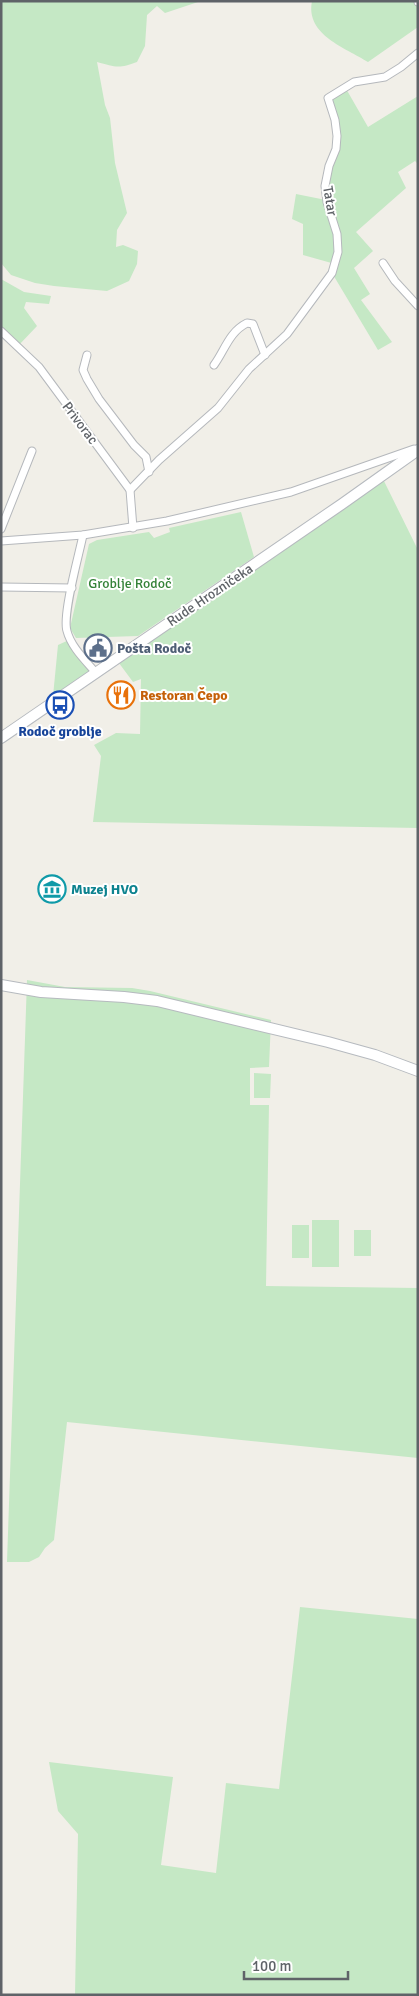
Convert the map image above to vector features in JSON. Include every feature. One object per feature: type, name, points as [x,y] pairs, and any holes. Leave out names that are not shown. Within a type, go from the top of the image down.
[{"type":"street","name":"Tatar","points":[[130,490],[159,460],[218,408],[249,369],[287,334],[332,273],[338,252],[337,234],[327,202],[325,186],[329,166],[336,149],[337,136],[335,120],[328,98],[354,82],[385,77],[402,67],[418,53]]},
{"type":"street","points":[[383,263],[418,306]]},
{"type":"street","points":[[214,365],[227,341],[247,323],[253,324],[265,354]]},
{"type":"street","name":"Privorac","points":[[1,330],[39,367],[130,490]]},
{"type":"street","points":[[87,355],[83,370],[87,379],[128,437],[146,457],[149,472]]},
{"type":"street","points":[[1,541],[83,535],[133,528],[292,492],[418,449]]},
{"type":"street","name":"Rude Hrozničeka","points":[[1,738],[342,504],[418,449]]},
{"type":"street","points":[[1,529],[32,451]]},
{"type":"street","points":[[130,490],[133,528]]},
{"type":"street","points":[[83,535],[65,617],[67,631],[73,644],[96,673]]},
{"type":"street","points":[[1,587],[72,588]]},
{"type":"street","points":[[1,985],[41,992],[124,997],[157,1002],[328,1042],[374,1055],[418,1071]]},
{"type":"green space","points":[[1,1],[201,1],[165,13],[157,6],[147,15],[145,46],[137,62],[126,66],[117,66],[97,62],[105,105],[110,118],[115,163],[127,213],[117,230],[116,247],[123,245],[138,251],[137,264],[129,281],[107,291],[35,283],[11,275],[1,263]]},
{"type":"green space","points":[[312,1],[418,1],[418,27],[368,62],[339,46],[321,32],[311,13]]},
{"type":"green space","points":[[345,87],[368,127],[418,96],[418,164],[415,161],[398,172],[406,188],[356,232],[373,251],[354,268],[370,294],[361,300],[392,342],[378,350],[332,273],[335,264],[303,255],[303,224],[292,219],[296,194],[326,200],[325,186],[337,136],[328,98]]},
{"type":"green space","points":[[1,279],[24,292],[51,296],[49,304],[26,302],[24,308],[37,326],[18,346],[1,331]]},
{"type":"green space","points":[[382,477],[418,550],[418,828],[93,822],[101,756],[94,745],[116,733],[140,734],[141,679],[133,682],[116,659]]},
{"type":"green space","name":"Groblje Rodoč","points":[[241,512],[254,557],[138,636],[76,638],[70,628],[89,544],[97,540],[149,532],[154,538],[170,532],[169,528]]},
{"type":"green space","points":[[71,639],[96,673],[58,699],[53,696],[58,645]]},
{"type":"green space","points":[[27,980],[65,987],[132,988],[271,1020],[269,1067],[250,1068],[250,1105],[269,1105],[266,1286],[418,1288],[418,1458],[67,1422],[54,1540],[39,1557],[29,1562],[7,1562]]},
{"type":"green space","points":[[254,1073],[271,1074],[270,1098],[254,1098]]},
{"type":"green space","points":[[312,1220],[339,1220],[339,1267],[312,1267]]},
{"type":"green space","points":[[292,1225],[309,1225],[309,1258],[292,1258]]},
{"type":"green space","points":[[354,1230],[371,1230],[371,1256],[354,1256]]},
{"type":"green space","points":[[300,1607],[418,1619],[418,1995],[75,1995],[78,1834],[58,1811],[49,1762],[173,1777],[161,1865],[216,1873],[226,1783],[279,1789]]},
{"type":"place","name":"Pošta Rodoč","points":[[98,648]]},
{"type":"place","name":"Restoran Čepo","points":[[121,695]]},
{"type":"place","name":"Rodoč groblje","points":[[60,705]]},
{"type":"place","name":"Muzej HVO","points":[[52,889]]}]
